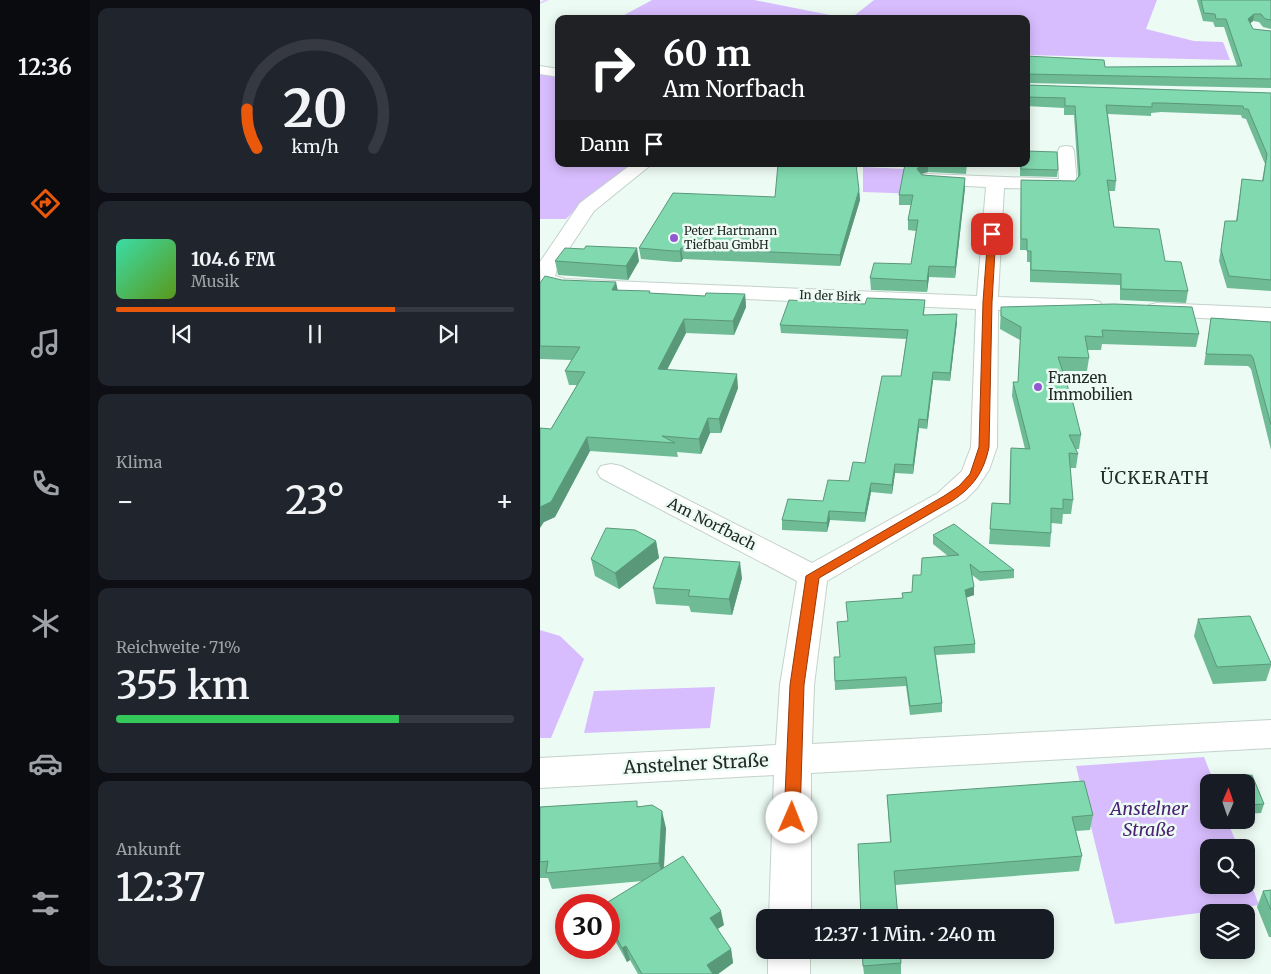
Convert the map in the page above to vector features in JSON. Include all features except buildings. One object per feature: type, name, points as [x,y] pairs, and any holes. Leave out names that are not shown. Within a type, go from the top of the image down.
[{"type":"street","points":[[540,70],[555,72]]},
{"type":"street","points":[[928,180],[958,172],[995,182],[1068,185],[1066,151]]},
{"type":"street","name":"In der Birk","points":[[639,167],[587,207],[548,265],[544,275],[548,281],[575,285],[1271,315]]},
{"type":"street","points":[[790,909],[793,758],[797,685],[813,576],[948,499],[963,489],[975,475],[984,447],[987,302],[995,182]]},
{"type":"street","name":"Am Norfbach","points":[[611,472],[813,576]]},
{"type":"street","name":"Anstelner Straße","points":[[540,773],[1271,734]]},
{"type":"street","points":[[789,959],[789,974]]},
{"type":"green space","points":[[652,0],[754,0],[830,15],[624,15]]},
{"type":"green space","points":[[874,0],[1157,0],[1146,29],[1194,41],[1223,42],[1230,60],[1030,55],[1030,15],[855,15]]},
{"type":"green space","points":[[540,73],[555,76],[555,167],[628,167],[583,202],[566,219],[540,219]]},
{"type":"green space","points":[[863,167],[926,170],[921,194],[863,192]]},
{"type":"green space","points":[[540,630],[560,636],[584,659],[551,738],[540,738]]},
{"type":"green space","points":[[715,687],[710,728],[584,733],[594,691]]},
{"type":"green space","name":"Anstelner Straße","points":[[1204,757],[1211,774],[1200,774],[1200,829],[1231,829],[1235,839],[1200,839],[1200,894],[1255,894],[1259,905],[1200,904],[1200,913],[1115,924],[1076,766]]},
{"type":"waterway","points":[[540,3],[547,0]]},
{"type":"place","name":"Peter Hartmann Tiefbau GmbH","points":[[674,238]]},
{"type":"place","name":"Franzen Immobilien","points":[[1038,387]]},
{"type":"district","name":"ÜCKERATH","points":[[1155,478]]},
{"type":"route","points":[[792,818],[797,685],[813,576],[963,489],[975,475],[980,463],[984,447],[987,302],[992,234]]}]
